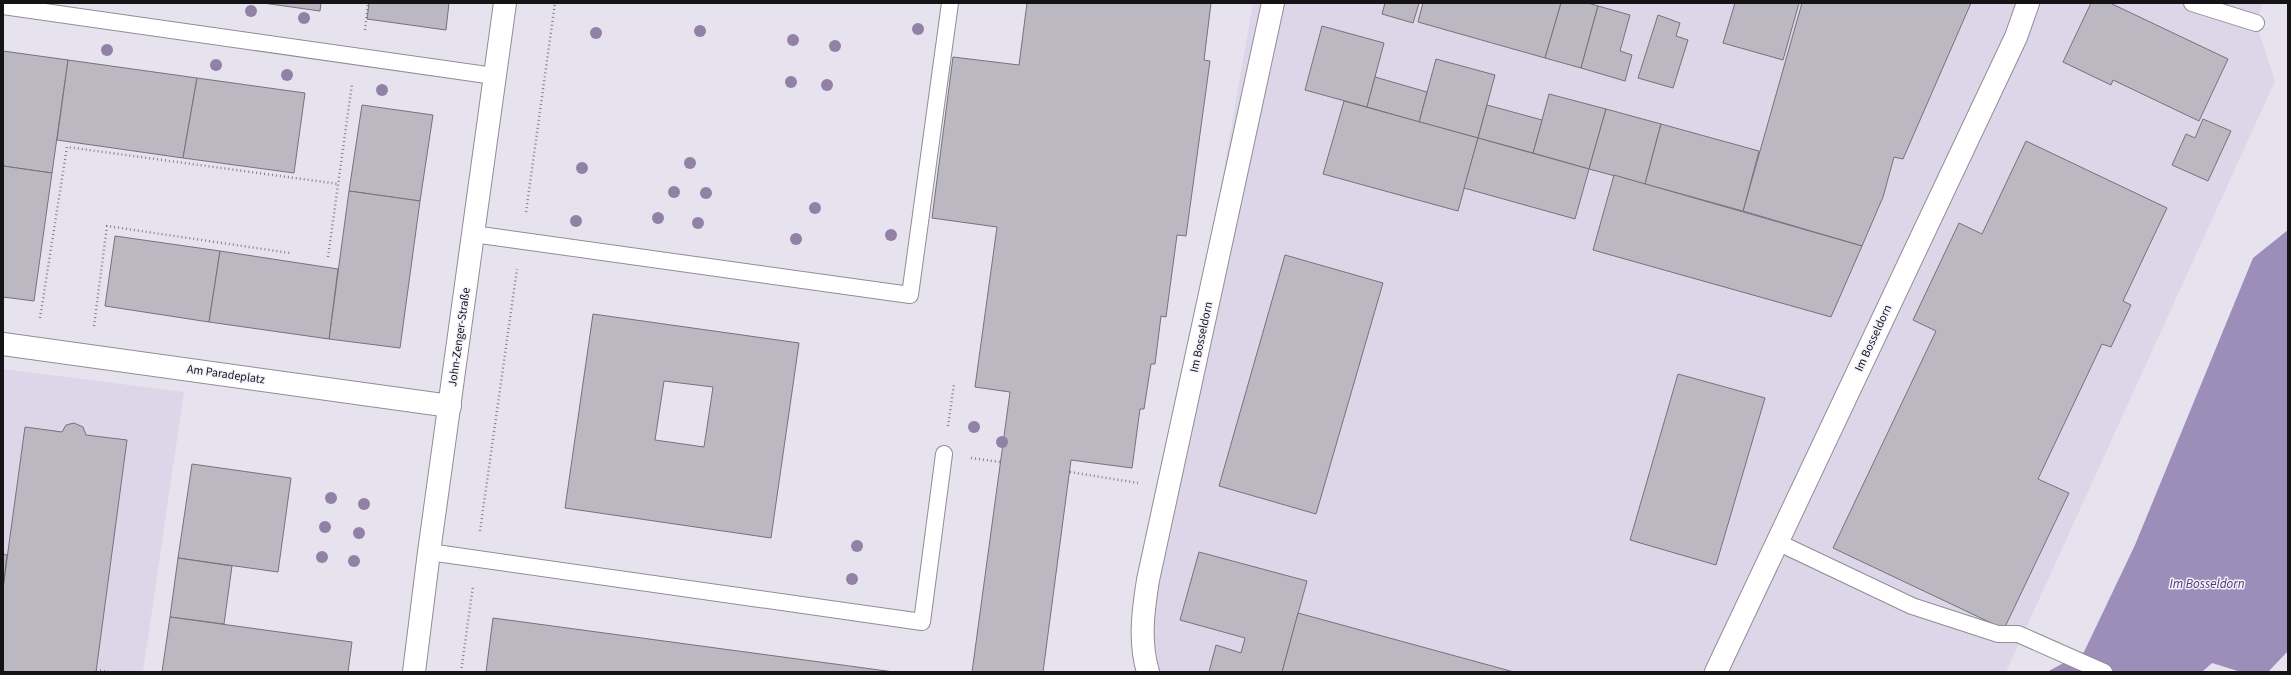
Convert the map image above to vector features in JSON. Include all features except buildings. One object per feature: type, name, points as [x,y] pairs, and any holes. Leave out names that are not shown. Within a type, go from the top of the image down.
[{"type":"street","name":"John-Zenger-Straße","points":[[414,672],[429,552],[505,3]]},
{"type":"street","name":"Im Bosseldorn","points":[[1148,672],[1142,642],[1142,617],[1148,580],[1273,3]]},
{"type":"street","name":"Im Bosseldorn","points":[[1716,672],[2016,37],[2028,3]]},
{"type":"street","name":"Am Paradeplatz","points":[[3,344],[450,406]]},
{"type":"lane","points":[[473,234],[910,295],[950,3]]},
{"type":"lane","points":[[2192,3],[2256,23]]},
{"type":"lane","points":[[3,6],[494,76]]},
{"type":"lane","points":[[429,552],[922,622],[944,454]]},
{"type":"lane","points":[[1777,542],[1912,606],[1998,634],[2018,634],[2104,672]]},
{"type":"path","points":[[461,672],[555,3]]},
{"type":"path","points":[[328,257],[356,56]]},
{"type":"path","points":[[36,348],[67,147],[339,184]]},
{"type":"path","points":[[90,355],[107,226],[290,253]]},
{"type":"path","points":[[1070,472],[1168,488]]},
{"type":"path","points":[[96,670],[110,672]]},
{"type":"shaded area","points":[[1253,3],[2263,3],[2256,23],[2275,81],[2006,672],[1136,672]]},
{"type":"shaded area","points":[[3,369],[184,392],[143,672],[3,672]]},
{"type":"water","name":"Im Bosseldorn","points":[[2288,230],[2288,651],[2268,672],[2241,672],[2212,663],[2202,672],[2047,672],[2084,652],[2135,545],[2253,258]]}]
